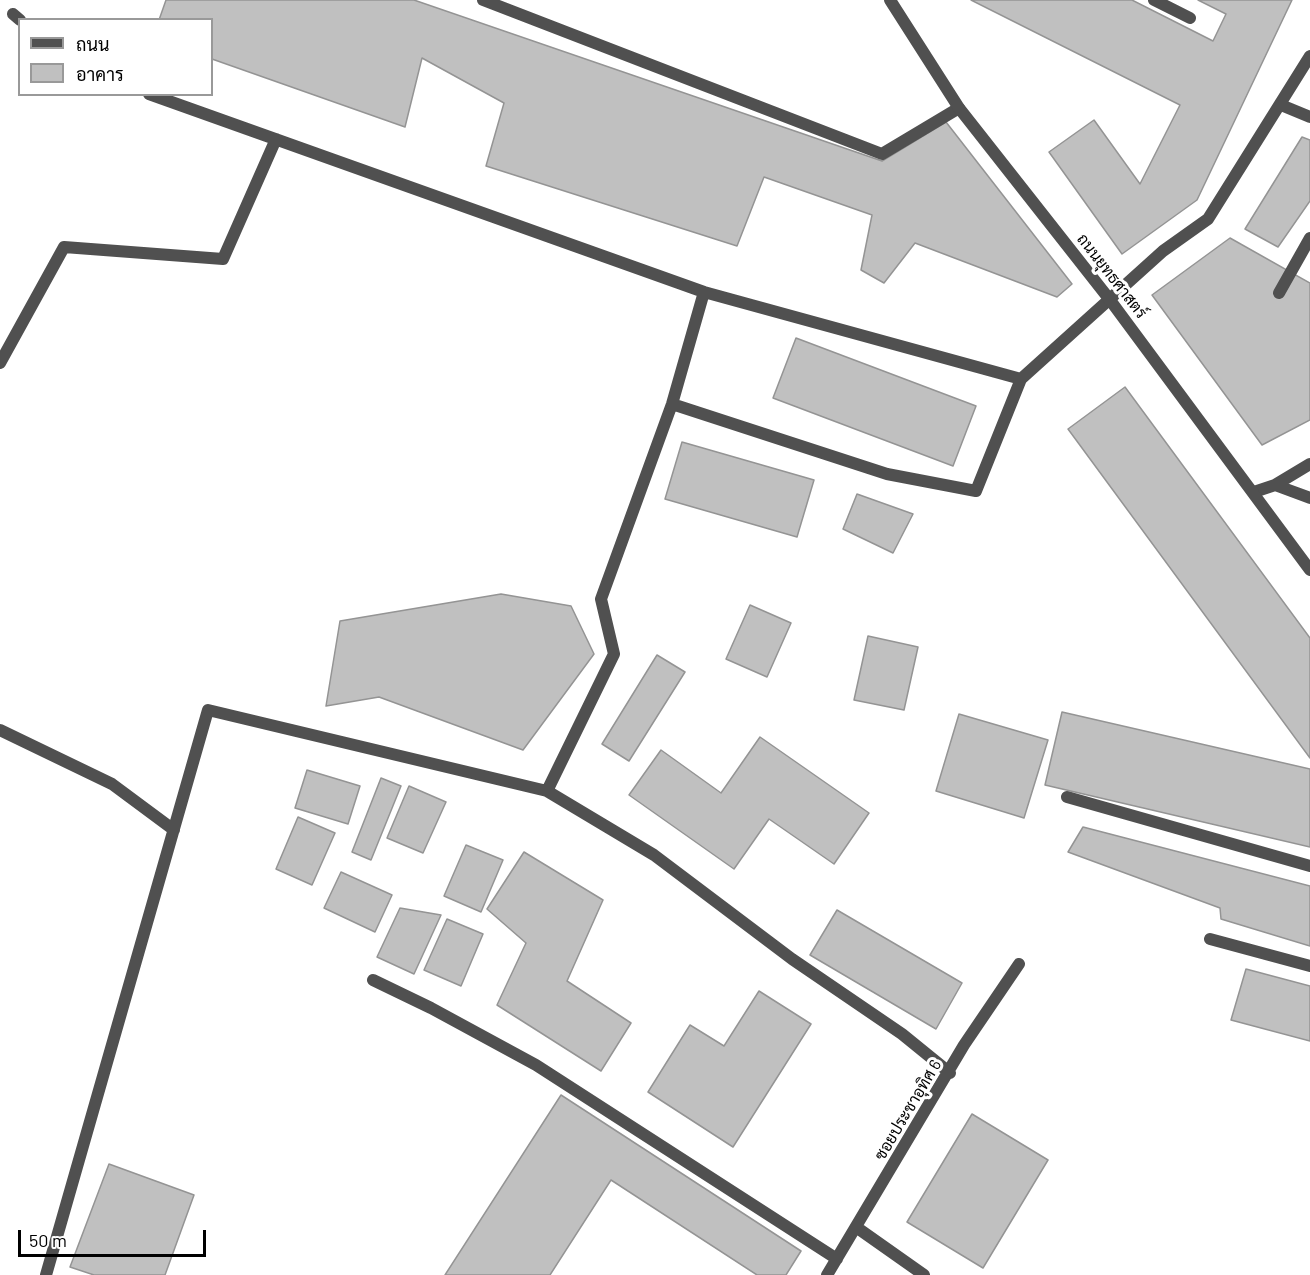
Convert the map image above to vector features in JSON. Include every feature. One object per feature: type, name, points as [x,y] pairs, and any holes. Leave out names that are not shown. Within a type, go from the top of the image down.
[{"type":"street","points":[[483,0],[882,154],[960,108]]},
{"type":"street","name":"ถนนยุทธศาสตร์","points":[[890,0],[960,108],[1110,300],[1310,570]]},
{"type":"street","points":[[1154,0],[1190,18]]},
{"type":"street","points":[[672,404],[887,474],[976,491],[1021,379],[1163,251],[1208,219],[1310,56]]},
{"type":"street","points":[[155,96],[704,292],[1021,379]]},
{"type":"street","points":[[1281,105],[1310,117]]},
{"type":"street","points":[[0,363],[64,247],[223,259],[276,140]]},
{"type":"street","points":[[1279,293],[1310,238]]},
{"type":"street","points":[[547,791],[614,654],[601,599],[672,404],[704,292]]},
{"type":"street","points":[[1254,492],[1275,485],[1310,464]]},
{"type":"street","points":[[1275,485],[1310,498]]},
{"type":"street","points":[[46,1275],[208,710],[547,791],[654,855],[792,959],[902,1034],[950,1073]]},
{"type":"street","points":[[0,730],[112,784],[174,830]]},
{"type":"street","points":[[1067,797],[1310,866]]},
{"type":"street","points":[[1210,939],[1310,966]]},
{"type":"street","name":"ซอยประชาอุทิศ 6","points":[[827,1275],[950,1073],[964,1045],[1019,964]]},
{"type":"street","points":[[373,980],[431,1008],[593,1099],[837,1259]]},
{"type":"street","points":[[856,1227],[924,1275]]},
{"type":"building","points":[[166,0],[414,0],[882,161],[946,122],[1072,284],[1057,297],[915,243],[884,283],[861,270],[872,215],[764,177],[737,246],[486,166],[504,103],[422,58],[405,127],[213,59],[213,18],[160,18]]},
{"type":"building","points":[[971,0],[1132,0],[1213,41],[1226,14],[1198,0],[1292,0],[1197,200],[1122,254],[1049,152],[1094,120],[1140,184],[1180,105]]},
{"type":"building","points":[[1302,137],[1310,140],[1310,201],[1278,247],[1245,229]]},
{"type":"building","points":[[1230,238],[1310,283],[1310,420],[1262,445],[1152,295]]},
{"type":"building","points":[[796,338],[976,406],[953,466],[773,398]]},
{"type":"building","points":[[1125,387],[1310,638],[1310,758],[1068,429]]},
{"type":"building","points":[[682,442],[814,480],[797,537],[665,499]]},
{"type":"building","points":[[857,494],[913,514],[893,553],[843,529]]},
{"type":"building","points":[[501,594],[571,606],[594,654],[523,750],[379,697],[326,706],[340,621]]},
{"type":"building","points":[[750,605],[791,623],[767,677],[726,659]]},
{"type":"building","points":[[868,636],[918,647],[904,710],[854,700]]},
{"type":"building","points":[[657,655],[685,672],[629,761],[602,744]]},
{"type":"building","points":[[1062,712],[1310,769],[1310,847],[1045,785]]},
{"type":"building","points":[[959,714],[1048,740],[1024,818],[936,791]]},
{"type":"building","points":[[760,737],[869,813],[834,864],[769,819],[734,869],[629,795],[661,750],[721,793]]},
{"type":"building","points":[[307,770],[360,786],[348,824],[295,808]]},
{"type":"building","points":[[381,778],[401,786],[371,860],[352,852]]},
{"type":"building","points":[[409,786],[446,802],[423,853],[387,838]]},
{"type":"building","points":[[298,817],[335,833],[312,885],[276,869]]},
{"type":"building","points":[[1083,827],[1310,886],[1310,946],[1221,919],[1220,908],[1068,852]]},
{"type":"building","points":[[466,845],[503,860],[481,912],[444,896]]},
{"type":"building","points":[[524,852],[603,900],[567,981],[631,1023],[601,1071],[497,1005],[526,943],[487,909]]},
{"type":"building","points":[[341,872],[392,895],[375,932],[324,908]]},
{"type":"building","points":[[400,908],[441,915],[414,974],[377,957]]},
{"type":"building","points":[[837,910],[962,983],[936,1029],[810,955]]},
{"type":"building","points":[[447,919],[483,934],[461,986],[424,970]]},
{"type":"building","points":[[1246,969],[1310,986],[1310,1041],[1231,1020]]},
{"type":"building","points":[[759,991],[811,1024],[733,1147],[648,1092],[690,1025],[724,1046]]},
{"type":"building","points":[[561,1095],[801,1251],[786,1275],[757,1275],[611,1180],[550,1275],[445,1275]]},
{"type":"building","points":[[972,1114],[1048,1160],[983,1268],[907,1222]]},
{"type":"building","points":[[109,1164],[194,1195],[165,1275],[94,1275],[70,1267]]}]
